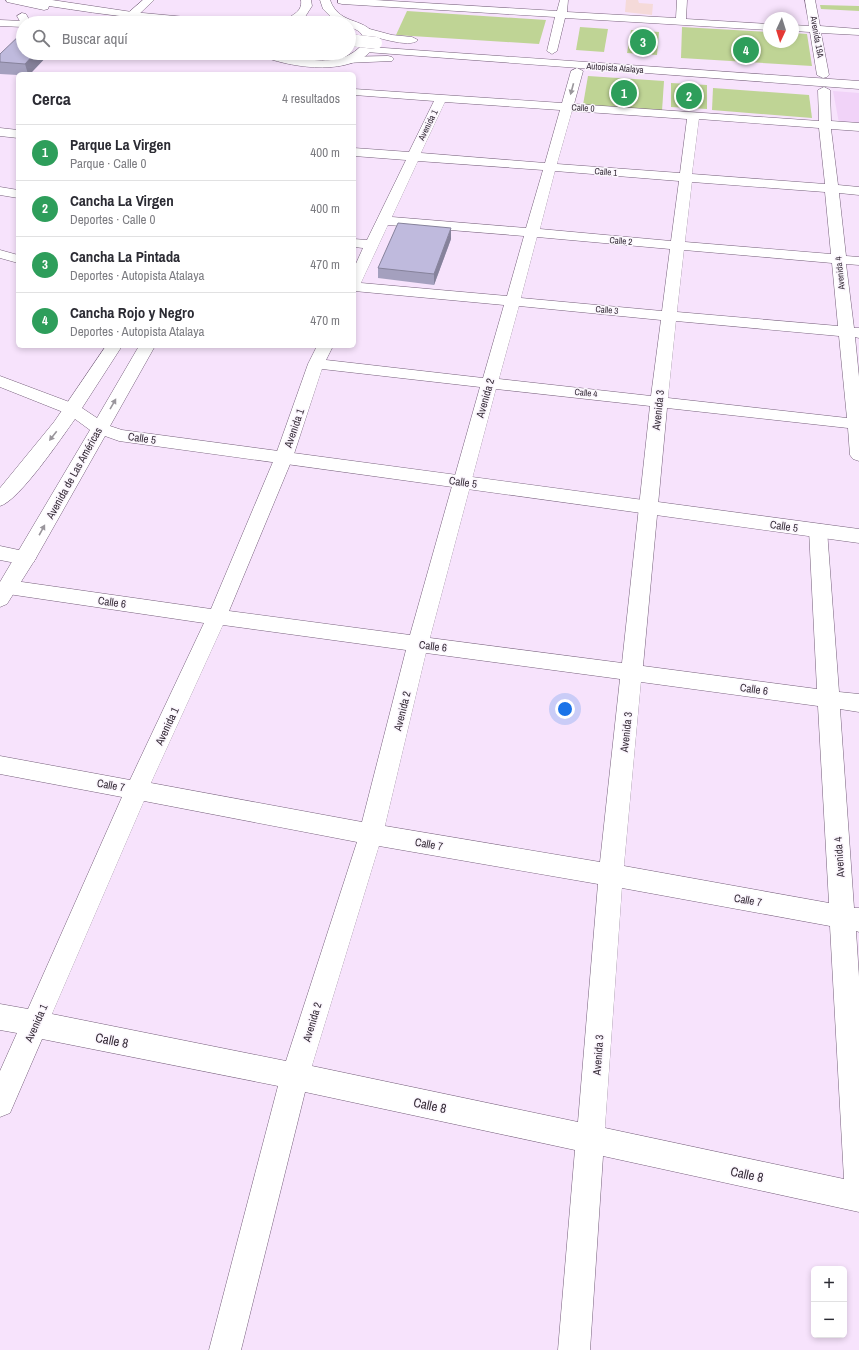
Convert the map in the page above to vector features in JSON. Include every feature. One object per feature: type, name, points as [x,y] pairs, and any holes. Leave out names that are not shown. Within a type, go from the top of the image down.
[{"type":"main road","points":[[30,0],[143,16]]},
{"type":"main road","points":[[298,16],[303,13],[307,6],[306,0]]},
{"type":"main road","points":[[325,0],[328,9],[338,16]]},
{"type":"main road","points":[[7,6],[53,16]]},
{"type":"main road","points":[[7,6],[18,16]]},
{"type":"main road","points":[[7,6],[103,16]]},
{"type":"main road","points":[[0,23],[16,22]]},
{"type":"main road","points":[[356,26],[391,38],[426,41]]},
{"type":"main road","points":[[356,55],[364,52],[369,46],[371,41],[370,36],[366,31]]},
{"type":"main road","points":[[356,42],[373,47]]},
{"type":"main road","points":[[356,48],[373,47]]},
{"type":"main road","name":"Autopista Atalaya","points":[[373,47],[783,76],[859,85]]},
{"type":"main road","points":[[538,50],[567,52]]},
{"type":"main road","points":[[272,60],[282,68],[283,72]]},
{"type":"main road","points":[[285,60],[299,64],[330,63],[345,60],[406,60],[715,80],[783,76]]},
{"type":"main road","points":[[697,62],[759,66],[783,76]]},
{"type":"main road","points":[[315,72],[330,63]]},
{"type":"main road","name":"Autopista Atalaya","points":[[783,76],[823,74],[859,77]]},
{"type":"main road","points":[[0,500],[23,476],[74,410],[113,348]]},
{"type":"main road","name":"Avenida de Las Américas","points":[[4,593],[26,558],[146,348]]},
{"type":"main road","name":"Calle 5","points":[[74,410],[99,428],[119,435],[859,536]]},
{"type":"street","points":[[132,15],[149,0]]},
{"type":"street","points":[[552,51],[564,0]]},
{"type":"street","points":[[681,21],[682,0]]},
{"type":"street","name":"Avenida 19A","points":[[810,0],[823,74]]},
{"type":"street","points":[[342,1],[448,4],[561,14],[763,27]]},
{"type":"street","points":[[799,28],[859,32]]},
{"type":"street","name":"Avenida 2","points":[[225,1350],[295,1076],[371,834],[418,644],[489,383],[577,71]]},
{"type":"street","name":"Avenida 4","points":[[824,90],[825,125],[839,259],[853,332],[859,455]]},
{"type":"street","name":"Calle 0","points":[[356,92],[859,127]]},
{"type":"street","name":"Avenida 1","points":[[356,279],[441,98]]},
{"type":"street","name":"Avenida 3","points":[[574,1350],[611,875],[659,401],[693,116]]},
{"type":"street","points":[[0,132],[16,134]]},
{"type":"street","name":"Calle 1","points":[[356,152],[859,191]]},
{"type":"street","points":[[0,191],[16,194]]},
{"type":"street","name":"Calle 2","points":[[383,220],[859,261]]},
{"type":"street","points":[[356,242],[372,245]]},
{"type":"street","points":[[0,254],[16,258]]},
{"type":"street","name":"Calle 3","points":[[356,287],[853,332]]},
{"type":"street","name":"Avenida 1","points":[[0,1103],[137,790],[217,617],[284,457],[321,355]]},
{"type":"street","name":"Calle 4","points":[[321,355],[489,383],[659,401],[857,431]]},
{"type":"street","points":[[0,381],[74,410]]},
{"type":"street","name":"Avenida 4","points":[[818,530],[829,699],[851,918],[859,1184]]},
{"type":"street","points":[[0,553],[26,558]]},
{"type":"street","name":"Calle 6","points":[[4,593],[217,617],[859,703]]},
{"type":"street","name":"Calle 7","points":[[0,765],[371,834],[851,918]]},
{"type":"street","name":"Calle 8","points":[[0,1017],[295,1076],[591,1141],[859,1197]]},
{"type":"shaded area","points":[[626,0],[638,0],[639,3],[653,4],[652,15],[625,12]]},
{"type":"shaded area","points":[[833,91],[859,93],[859,125],[839,123]]},
{"type":"green space","points":[[820,5],[859,6],[859,11],[821,9]]},
{"type":"green space","points":[[407,11],[546,20],[539,44],[396,35]]},
{"type":"green space","points":[[580,27],[608,29],[604,52],[576,50]]},
{"type":"green space","points":[[682,27],[763,32],[763,48],[799,48],[799,33],[807,34],[812,66],[681,58]]},
{"type":"green space","points":[[631,30],[659,32],[657,55],[627,53]]},
{"type":"green space","points":[[588,76],[664,81],[662,111],[583,105]]},
{"type":"green space","points":[[671,83],[707,85],[707,109],[671,107]]},
{"type":"green space","points":[[713,88],[809,95],[812,118],[712,110]]},
{"type":"building","points":[[16,39],[16,60],[29,60],[25,64],[0,62],[0,54]]},
{"type":"building","points":[[398,223],[451,228],[434,274],[378,268]]},
{"type":"place","name":"Cancha La Pintada","points":[[643,42]]},
{"type":"place","name":"Cancha Rojo y Negro","points":[[746,50]]},
{"type":"place","name":"Parque La Virgen","points":[[624,93]]},
{"type":"place","name":"Cancha La Virgen","points":[[689,96]]}]
